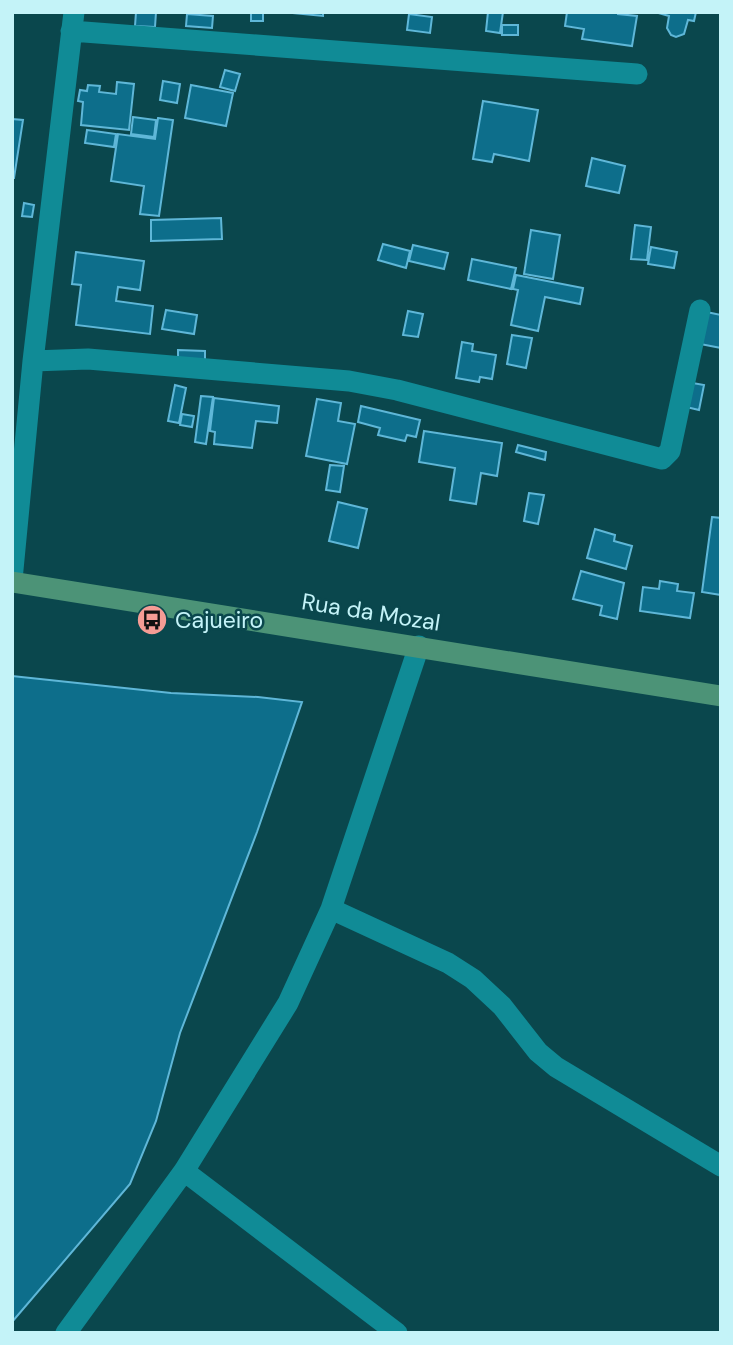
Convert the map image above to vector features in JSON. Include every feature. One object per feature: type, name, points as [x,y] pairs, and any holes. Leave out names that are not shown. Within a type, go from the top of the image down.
[{"type":"main road","name":"Rua da Mozal","points":[[12,581],[721,696]]},
{"type":"street","points":[[12,581],[33,361],[72,22],[637,74]]},
{"type":"street","points":[[33,361],[88,359],[349,381],[448,402],[662,458],[670,451],[700,310]]},
{"type":"street","points":[[69,1332],[184,1171],[288,1003],[331,909],[419,646]]},
{"type":"street","points":[[331,909],[449,963],[473,979],[502,1006],[538,1052],[556,1067],[721,1166]]},
{"type":"street","points":[[184,1171],[397,1333]]},
{"type":"building","points":[[136,12],[156,12],[155,27],[135,26]]},
{"type":"building","points":[[251,12],[263,12],[263,21],[251,21]]},
{"type":"building","points":[[282,12],[323,12],[323,16]]},
{"type":"building","points":[[488,12],[503,12],[500,33],[486,31]]},
{"type":"building","points":[[567,12],[618,12],[637,16],[632,46],[582,39],[584,29],[565,26]]},
{"type":"building","points":[[655,12],[696,12],[694,21],[688,20],[684,34],[676,37],[671,35],[667,28],[669,16]]},
{"type":"building","points":[[187,14],[213,16],[212,28],[186,26]]},
{"type":"building","points":[[409,14],[432,17],[430,33],[407,30]]},
{"type":"building","points":[[502,25],[518,25],[518,35],[502,35]]},
{"type":"building","points":[[225,70],[240,74],[235,91],[220,87]]},
{"type":"building","points":[[163,81],[180,84],[177,103],[160,100]]},
{"type":"building","points":[[117,82],[134,84],[129,130],[81,125],[83,102],[78,101],[80,90],[87,91],[88,85],[100,86],[99,92],[116,94]]},
{"type":"building","points":[[191,85],[233,93],[226,126],[185,118]]},
{"type":"building","points":[[483,101],[538,110],[529,161],[494,154],[492,162],[473,159]]},
{"type":"building","points":[[133,117],[156,120],[154,137],[131,134]]},
{"type":"building","points":[[158,118],[173,120],[159,216],[140,214],[144,186],[111,181],[118,134],[155,139]]},
{"type":"building","points":[[12,119],[23,120],[14,178],[12,178]]},
{"type":"building","points":[[87,130],[116,134],[114,147],[85,143]]},
{"type":"building","points":[[592,158],[625,166],[619,193],[586,186]]},
{"type":"building","points":[[24,203],[34,205],[32,217],[22,216]]},
{"type":"building","points":[[221,218],[222,239],[151,241],[151,220]]},
{"type":"building","points":[[635,225],[651,227],[647,260],[631,259]]},
{"type":"building","points":[[531,230],[560,235],[553,279],[524,274]]},
{"type":"building","points":[[383,244],[410,251],[406,268],[378,260]]},
{"type":"building","points":[[413,245],[448,253],[444,269],[409,261]]},
{"type":"building","points":[[651,247],[677,252],[674,268],[648,264]]},
{"type":"building","points":[[76,252],[144,261],[140,290],[118,287],[116,301],[153,306],[150,334],[76,325],[81,285],[72,284]]},
{"type":"building","points":[[472,259],[516,268],[511,289],[468,280]]},
{"type":"building","points":[[516,275],[583,288],[580,304],[545,297],[538,331],[511,325],[518,290],[513,289]]},
{"type":"building","points":[[166,310],[197,315],[194,334],[162,329]]},
{"type":"building","points":[[408,311],[423,314],[418,337],[403,335]]},
{"type":"building","points":[[702,311],[721,315],[721,348],[695,343]]},
{"type":"building","points":[[512,335],[532,338],[526,368],[507,364]]},
{"type":"building","points":[[462,342],[473,344],[472,351],[496,355],[492,379],[480,377],[479,382],[456,378]]},
{"type":"building","points":[[178,350],[205,351],[205,361],[178,360]]},
{"type":"building","points":[[687,382],[704,385],[699,410],[682,406]]},
{"type":"building","points":[[175,385],[186,388],[179,423],[168,421]]},
{"type":"building","points":[[201,396],[213,397],[206,444],[195,442]]},
{"type":"building","points":[[214,398],[279,406],[277,423],[256,421],[252,448],[214,444],[215,432],[210,431]]},
{"type":"building","points":[[317,399],[341,403],[338,421],[355,424],[347,464],[306,456]]},
{"type":"building","points":[[361,406],[420,420],[416,437],[407,435],[405,441],[378,435],[380,428],[358,422]]},
{"type":"building","points":[[182,414],[194,416],[192,427],[180,425]]},
{"type":"building","points":[[424,431],[502,443],[497,476],[481,473],[476,504],[450,500],[455,468],[419,462]]},
{"type":"building","points":[[518,445],[546,452],[545,460],[516,452]]},
{"type":"building","points":[[330,465],[344,466],[340,492],[326,490]]},
{"type":"building","points":[[529,493],[544,495],[538,524],[524,521]]},
{"type":"building","points":[[338,502],[367,509],[358,548],[329,541]]},
{"type":"building","points":[[712,517],[721,518],[721,595],[702,592]]},
{"type":"building","points":[[595,529],[615,535],[614,541],[632,546],[626,569],[587,558]]},
{"type":"building","points":[[581,571],[624,583],[617,619],[600,615],[602,606],[573,599]]},
{"type":"building","points":[[660,581],[678,584],[677,591],[694,593],[690,618],[640,611],[643,587],[659,589]]},
{"type":"building","points":[[12,676],[171,693],[302,702],[257,832],[180,1033],[156,1121],[130,1184],[12,1322]]},
{"type":"place","name":"Cajueiro","points":[[152,620]]}]
